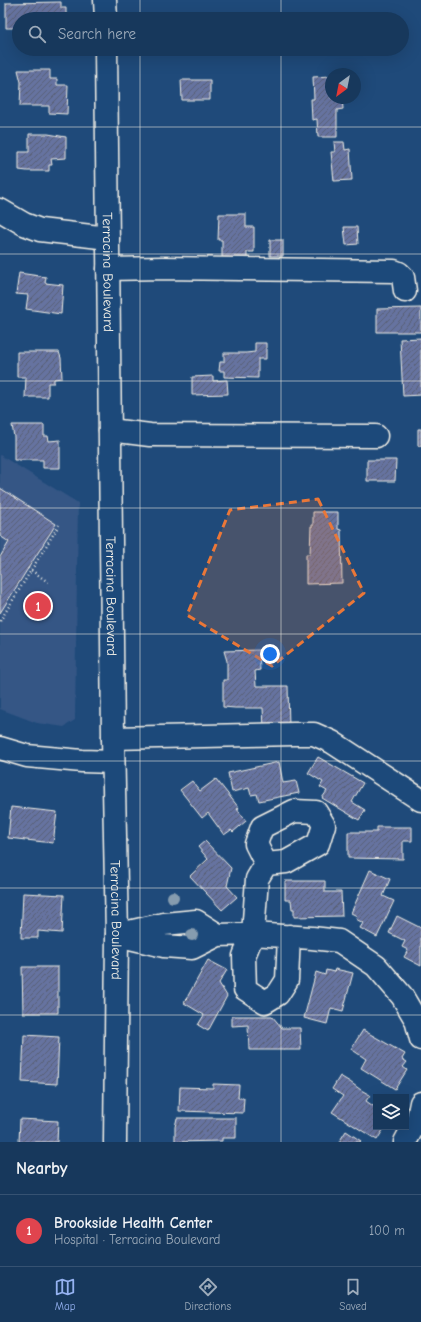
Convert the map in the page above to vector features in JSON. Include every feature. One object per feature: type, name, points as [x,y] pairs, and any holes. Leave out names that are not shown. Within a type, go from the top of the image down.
[{"type":"main road","points":[[105,0],[106,12]]},
{"type":"main road","name":"Terracina Boulevard","points":[[106,56],[116,935],[115,1142]]},
{"type":"main road","points":[[0,210],[24,224],[40,230],[108,238]]},
{"type":"main road","points":[[108,269],[162,268],[394,271],[403,277],[405,291]]},
{"type":"main road","points":[[110,430],[150,436],[376,436]]},
{"type":"main road","points":[[113,738],[314,734],[332,742],[421,800]]},
{"type":"main road","points":[[0,748],[27,756],[113,762]]},
{"type":"main road","points":[[266,864],[257,879],[253,934],[244,956],[245,989],[265,1002],[278,994],[287,980],[289,936]]},
{"type":"main road","points":[[116,935],[164,924],[196,922],[218,935],[253,934],[339,941],[376,966],[402,996],[416,1020],[421,1039]]},
{"type":"main road","points":[[404,1142],[418,1118],[421,1103]]},
{"type":"path","points":[[0,621],[60,525]]},
{"type":"path","points":[[28,568],[48,582]]},
{"type":"highlighted area","points":[[318,499],[364,593],[272,666],[187,615],[230,510]]},
{"type":"shaded area","points":[[0,455],[78,503],[75,720],[64,727],[37,723],[0,709]]},
{"type":"building","points":[[61,2],[61,8],[66,8],[66,12],[12,12],[12,28],[6,28],[6,3]]},
{"type":"building","points":[[18,70],[50,70],[50,79],[57,79],[57,85],[68,85],[67,114],[49,113],[49,106],[20,106],[21,82]]},
{"type":"building","points":[[325,76],[325,104],[343,104],[343,109],[337,110],[337,137],[318,137],[317,119],[312,120],[311,99],[314,99],[313,77]]},
{"type":"building","points":[[181,80],[210,80],[210,100],[182,100]]},
{"type":"building","points":[[29,134],[48,134],[66,137],[66,158],[51,159],[52,165],[49,165],[49,171],[19,170],[19,152],[29,152]]},
{"type":"building","points":[[334,142],[344,142],[345,150],[350,149],[352,180],[334,181],[331,152],[335,152]]},
{"type":"building","points":[[219,214],[246,214],[246,227],[254,227],[254,252],[247,252],[247,258],[222,257],[222,240],[218,240]]},
{"type":"building","points":[[344,227],[357,227],[358,244],[346,245]]},
{"type":"building","points":[[270,240],[283,240],[283,256],[270,256]]},
{"type":"building","points":[[19,273],[46,277],[45,283],[63,285],[61,314],[26,309],[28,295],[16,294]]},
{"type":"building","points":[[421,308],[421,332],[377,332],[377,309]]},
{"type":"building","points":[[421,338],[421,395],[403,396],[400,339]]},
{"type":"building","points":[[255,343],[266,343],[266,359],[258,359],[258,378],[224,377],[224,371],[219,371],[220,362],[224,362],[224,353],[255,352]]},
{"type":"building","points":[[17,352],[59,352],[61,358],[62,378],[54,379],[54,383],[48,383],[48,397],[25,397],[26,377],[17,377]]},
{"type":"building","points":[[213,376],[213,381],[227,380],[228,394],[192,395],[192,377]]},
{"type":"building","points":[[12,425],[44,425],[44,436],[48,436],[49,441],[60,440],[60,468],[43,468],[43,460],[14,460],[14,437]]},
{"type":"building","points":[[418,429],[421,429],[421,446],[418,446]]},
{"type":"building","points":[[367,460],[396,460],[395,481],[367,481]]},
{"type":"building","points":[[0,488],[56,524],[0,613],[0,557],[9,542],[0,536]]},
{"type":"building","points":[[313,512],[338,512],[338,529],[341,530],[342,583],[306,584],[306,554],[310,554]]},
{"type":"building","points":[[259,650],[260,670],[255,671],[256,686],[288,686],[289,727],[264,728],[263,708],[223,707],[223,680],[227,680],[227,661],[224,651]]},
{"type":"building","points":[[318,757],[363,783],[352,802],[365,810],[359,820],[322,798],[327,791],[320,787],[323,782],[308,773]]},
{"type":"building","points":[[279,762],[283,783],[296,781],[299,793],[259,801],[257,794],[251,795],[249,788],[232,792],[228,773]]},
{"type":"building","points":[[216,779],[239,808],[237,809],[246,821],[233,832],[231,830],[224,835],[208,813],[202,818],[180,790],[192,781],[200,791]]},
{"type":"building","points":[[11,807],[57,812],[53,843],[8,838]]},
{"type":"building","points":[[377,827],[412,827],[412,841],[403,841],[403,859],[348,858],[348,832],[377,832]]},
{"type":"building","points":[[205,841],[231,868],[227,886],[237,897],[222,910],[190,876],[208,859],[198,847]]},
{"type":"building","points":[[370,870],[390,879],[383,896],[394,901],[377,937],[360,928],[363,923],[356,919],[357,916],[351,913]]},
{"type":"building","points":[[285,881],[325,881],[325,892],[341,892],[342,916],[294,917],[294,909],[292,909],[291,900],[285,900]]},
{"type":"building","points":[[23,893],[64,895],[62,933],[38,931],[38,938],[21,938]]},
{"type":"building","points":[[397,916],[421,928],[421,966],[404,957],[408,950],[402,947],[405,941],[389,933]]},
{"type":"building","points":[[208,960],[227,970],[219,983],[227,996],[208,1031],[198,1025],[204,1015],[184,1003]]},
{"type":"building","points":[[22,967],[58,967],[58,1013],[23,1013]]},
{"type":"building","points":[[335,969],[353,973],[343,1011],[331,1008],[327,1024],[304,1018],[316,972],[325,975],[326,970],[334,972]]},
{"type":"building","points":[[232,1016],[272,1016],[282,1028],[300,1028],[301,1050],[249,1050],[248,1025],[232,1026]]},
{"type":"building","points":[[363,1030],[405,1054],[402,1059],[407,1062],[403,1067],[407,1070],[395,1089],[361,1068],[366,1059],[351,1049]]},
{"type":"building","points":[[24,1035],[59,1037],[57,1084],[22,1082]]},
{"type":"building","points":[[340,1076],[370,1095],[366,1101],[373,1106],[373,1130],[383,1130],[377,1140],[332,1112],[343,1096],[332,1089]]},
{"type":"building","points":[[213,1084],[239,1085],[238,1098],[244,1098],[243,1113],[179,1111],[180,1087],[213,1088]]},
{"type":"building","points":[[177,1118],[236,1118],[236,1138],[222,1138],[222,1141],[175,1142],[175,1127]]},
{"type":"building","points":[[20,1119],[58,1121],[57,1142],[19,1142]]},
{"type":"building","points":[[346,1131],[361,1141],[339,1142]]},
{"type":"place","name":"Brookside Health Center","points":[[38,606]]}]
